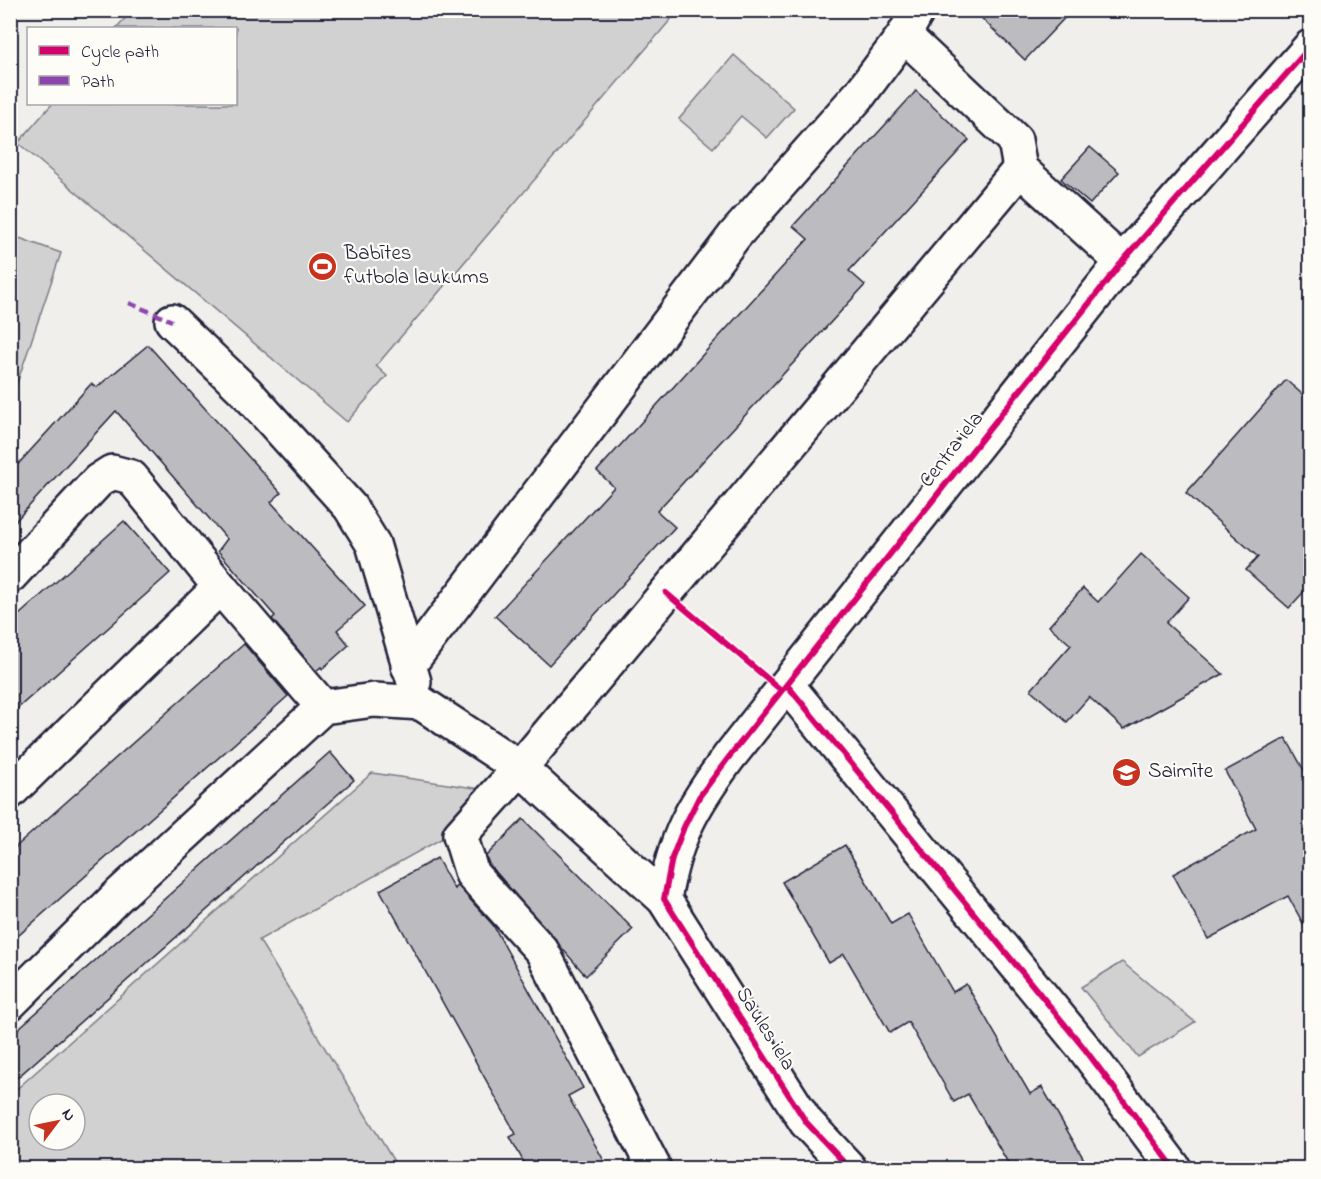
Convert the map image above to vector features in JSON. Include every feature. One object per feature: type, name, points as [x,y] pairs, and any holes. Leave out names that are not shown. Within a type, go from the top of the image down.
[{"type":"street","points":[[408,666],[735,235],[860,94],[911,23],[1015,140],[1020,169],[1122,262]]},
{"type":"street","name":"Centra iela","points":[[664,899],[672,858],[699,797],[1122,262],[1311,47]]},
{"type":"street","points":[[654,1168],[542,951],[472,874],[460,835],[520,768],[1020,169]]},
{"type":"street","points":[[13,996],[323,706],[374,700],[421,703],[373,544],[350,507],[247,393],[172,321]]},
{"type":"street","points":[[10,576],[98,481],[112,472],[131,477],[220,587],[323,706]]},
{"type":"street","points":[[10,792],[220,587]]},
{"type":"street","points":[[787,685],[1084,1048],[1174,1168]]},
{"type":"street","name":"Saules iela","points":[[421,703],[520,768],[664,899],[806,1122],[849,1168]]},
{"type":"shaded area","name":"Babītes futbola laukums","points":[[132,10],[678,11],[376,366],[387,376],[347,422],[18,143],[51,105],[237,105],[237,27],[117,27]]},
{"type":"shaded area","points":[[734,55],[794,108],[767,138],[741,116],[713,148],[679,119]]},
{"type":"shaded area","points":[[10,235],[61,253],[11,401]]},
{"type":"shaded area","points":[[372,773],[482,789],[450,834],[259,940],[398,1168],[11,1168],[10,1095]]},
{"type":"shaded area","points":[[1122,962],[1195,1022],[1138,1057],[1081,987]]},
{"type":"building","points":[[973,10],[1072,10],[1025,60]]},
{"type":"building","points":[[916,91],[969,140],[849,271],[865,285],[657,511],[675,527],[549,665],[495,616],[614,487],[597,471],[808,239],[793,226]]},
{"type":"building","points":[[1090,147],[1119,172],[1090,204],[1061,179]]},
{"type":"building","points":[[148,345],[281,493],[271,502],[365,606],[337,630],[349,645],[322,669],[321,667],[316,671],[272,619],[275,616],[218,551],[227,539],[116,411],[10,527],[10,473],[91,384],[97,387]]},
{"type":"building","points":[[1286,380],[1310,401],[1311,584],[1289,608],[1246,570],[1258,557],[1186,493]]},
{"type":"building","points":[[124,521],[170,573],[10,715],[10,623]]},
{"type":"building","points":[[1141,554],[1189,597],[1166,623],[1223,674],[1124,729],[1089,697],[1067,722],[1031,690],[1071,645],[1049,626],[1083,588],[1098,602]]},
{"type":"building","points":[[244,644],[288,696],[10,943],[10,852]]},
{"type":"building","points":[[1286,738],[1311,783],[1311,938],[1288,896],[1208,939],[1173,874],[1256,829],[1225,771]]},
{"type":"building","points":[[330,752],[354,780],[10,1084],[10,1036]]},
{"type":"building","points":[[523,819],[633,929],[586,976],[489,864],[486,856]]},
{"type":"building","points":[[845,845],[891,924],[908,914],[953,992],[966,984],[1030,1094],[1042,1087],[1089,1168],[1011,1168],[968,1094],[954,1102],[908,1022],[890,1033],[844,954],[829,963],[782,882]]},
{"type":"building","points":[[437,858],[454,889],[457,885],[493,925],[583,1088],[568,1096],[608,1168],[527,1168],[510,1137],[516,1134],[380,890]]},
{"type":"marked path","points":[[129,303],[172,321]]},
{"type":"cycle path","points":[[849,1168],[806,1122],[664,899],[672,858],[684,827],[699,797],[729,757],[1122,262],[1310,47]]},
{"type":"cycle path","points":[[666,593],[781,690]]},
{"type":"cycle path","points":[[787,685],[1084,1048],[1174,1168]]},
{"type":"place","name":"Babītes futbola laukums","points":[[323,266]]},
{"type":"place","name":"Saimīte","points":[[1127,772]]}]
